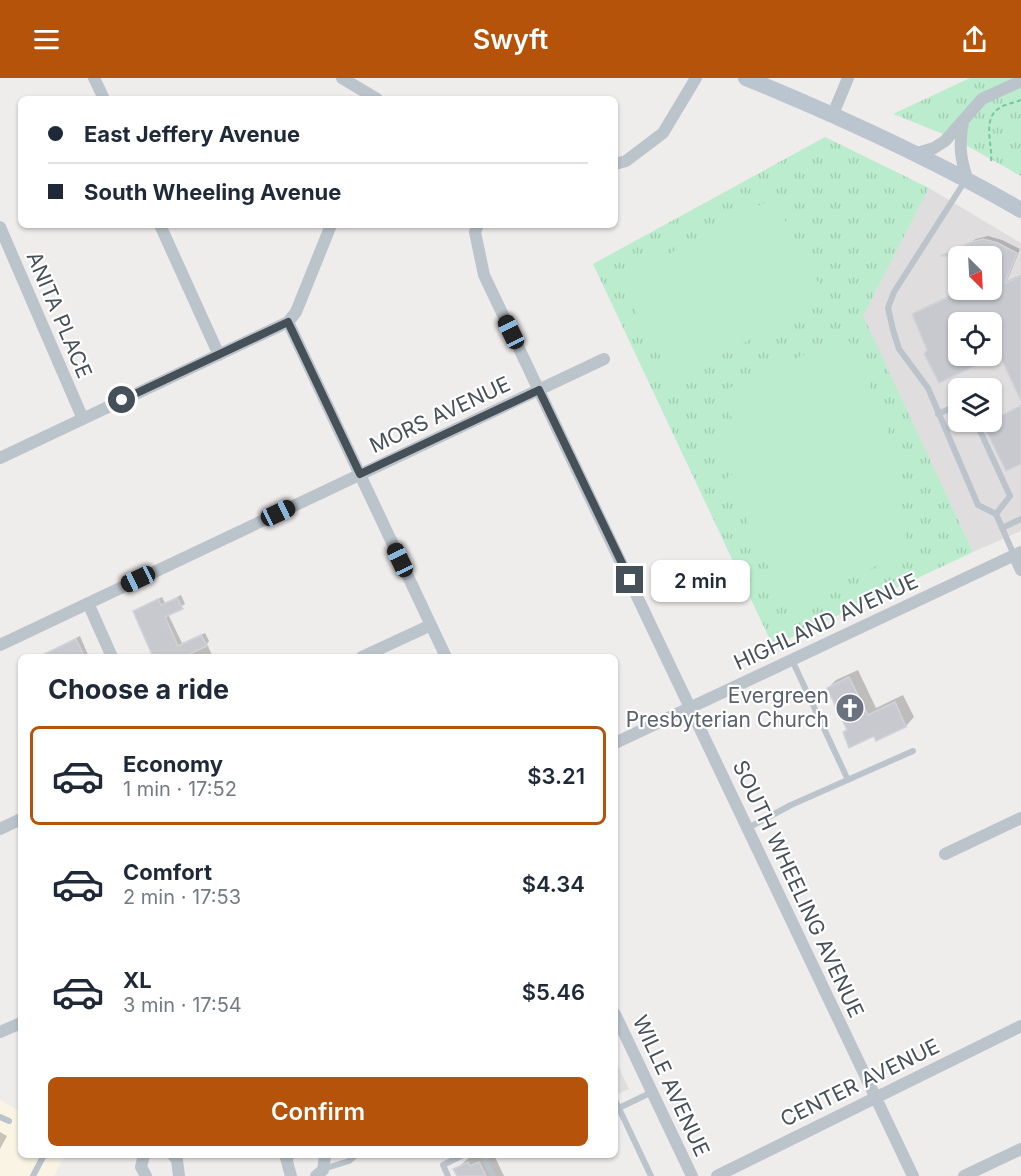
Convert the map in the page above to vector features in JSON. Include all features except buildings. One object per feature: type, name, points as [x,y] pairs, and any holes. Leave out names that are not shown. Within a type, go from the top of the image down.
[{"type":"main road","points":[[746,78],[833,114],[917,153],[967,178],[1021,210]]},
{"type":"street","points":[[94,78],[103,96]]},
{"type":"street","points":[[342,78],[371,96]]},
{"type":"street","points":[[618,163],[626,161],[663,134],[696,78]]},
{"type":"street","points":[[833,114],[848,78]]},
{"type":"street","points":[[917,153],[934,148],[945,141],[982,99],[1021,81]]},
{"type":"street","points":[[963,122],[959,145],[967,178]]},
{"type":"street","name":"ANITA PLACE","points":[[0,227],[82,419]]},
{"type":"street","points":[[161,228],[219,355]]},
{"type":"street","points":[[0,458],[288,322],[296,312],[330,228]]},
{"type":"street","name":"SOUTH WHEELING AVENUE","points":[[477,228],[475,232],[484,275],[913,1176]]},
{"type":"street","points":[[288,322],[445,654]]},
{"type":"street","name":"MORS AVENUE","points":[[0,645],[604,359]]},
{"type":"street","points":[[1017,553],[1021,570]]},
{"type":"street","name":"HIGHLAND AVENUE","points":[[618,742],[1017,553]]},
{"type":"street","points":[[88,603],[111,654]]},
{"type":"street","points":[[368,654],[431,625]]},
{"type":"street","points":[[945,854],[1021,818]]},
{"type":"street","points":[[0,829],[18,820]]},
{"type":"street","name":"WILLE AVENUE","points":[[618,1020],[692,1176]]},
{"type":"street","points":[[0,1032],[18,1024]]},
{"type":"street","name":"CENTER AVENUE","points":[[717,1176],[1021,1026]]},
{"type":"street","points":[[964,1176],[1021,1149]]},
{"type":"street","points":[[175,1158],[179,1176]]},
{"type":"street","points":[[286,1158],[291,1176]]},
{"type":"street","points":[[320,1173],[325,1158]]},
{"type":"lane","points":[[967,178],[894,292],[888,308],[899,349],[928,388],[978,505],[996,514],[1017,553]]},
{"type":"lane","points":[[938,414],[948,410]]},
{"type":"lane","points":[[981,432],[1010,496],[996,514]]},
{"type":"lane","points":[[1002,528],[1021,519]]},
{"type":"lane","points":[[792,659],[848,780]]},
{"type":"lane","points":[[747,828],[791,805],[913,751]]},
{"type":"lane","points":[[651,1176],[619,1108],[652,1092]]},
{"type":"lane","points":[[0,1117],[9,1121]]},
{"type":"lane","points":[[33,1176],[42,1158]]},
{"type":"lane","points":[[320,1173],[352,1158]]},
{"type":"lane","points":[[448,1176],[443,1165],[457,1158]]},
{"type":"lane","points":[[484,1158],[493,1176]]},
{"type":"path","points":[[991,161],[989,128],[993,113],[998,108],[1021,100]]},
{"type":"shaded area","points":[[929,188],[1021,243],[1021,531],[973,552],[862,316]]},
{"type":"shaded area","points":[[618,1065],[629,1089],[618,1094]]},
{"type":"shaded area","points":[[0,1100],[18,1110],[18,1158],[63,1158],[54,1176],[0,1176]]},
{"type":"green space","points":[[970,78],[1021,78],[1021,176],[953,138],[893,114]]},
{"type":"green space","points":[[825,137],[929,188],[863,316],[973,552],[773,646],[593,264]]},
{"type":"green space","points":[[773,198],[827,299],[673,380],[620,280]]},
{"type":"green space","points":[[842,338],[850,342],[901,463],[882,472],[899,489],[888,501],[911,550],[787,607],[727,477],[740,471],[713,445],[734,423],[720,392]]},
{"type":"place","name":"Evergreen Presbyterian Church","points":[[850,708]]},
{"type":"route","points":[[122,400],[288,322],[360,474],[539,390],[630,580]]}]
